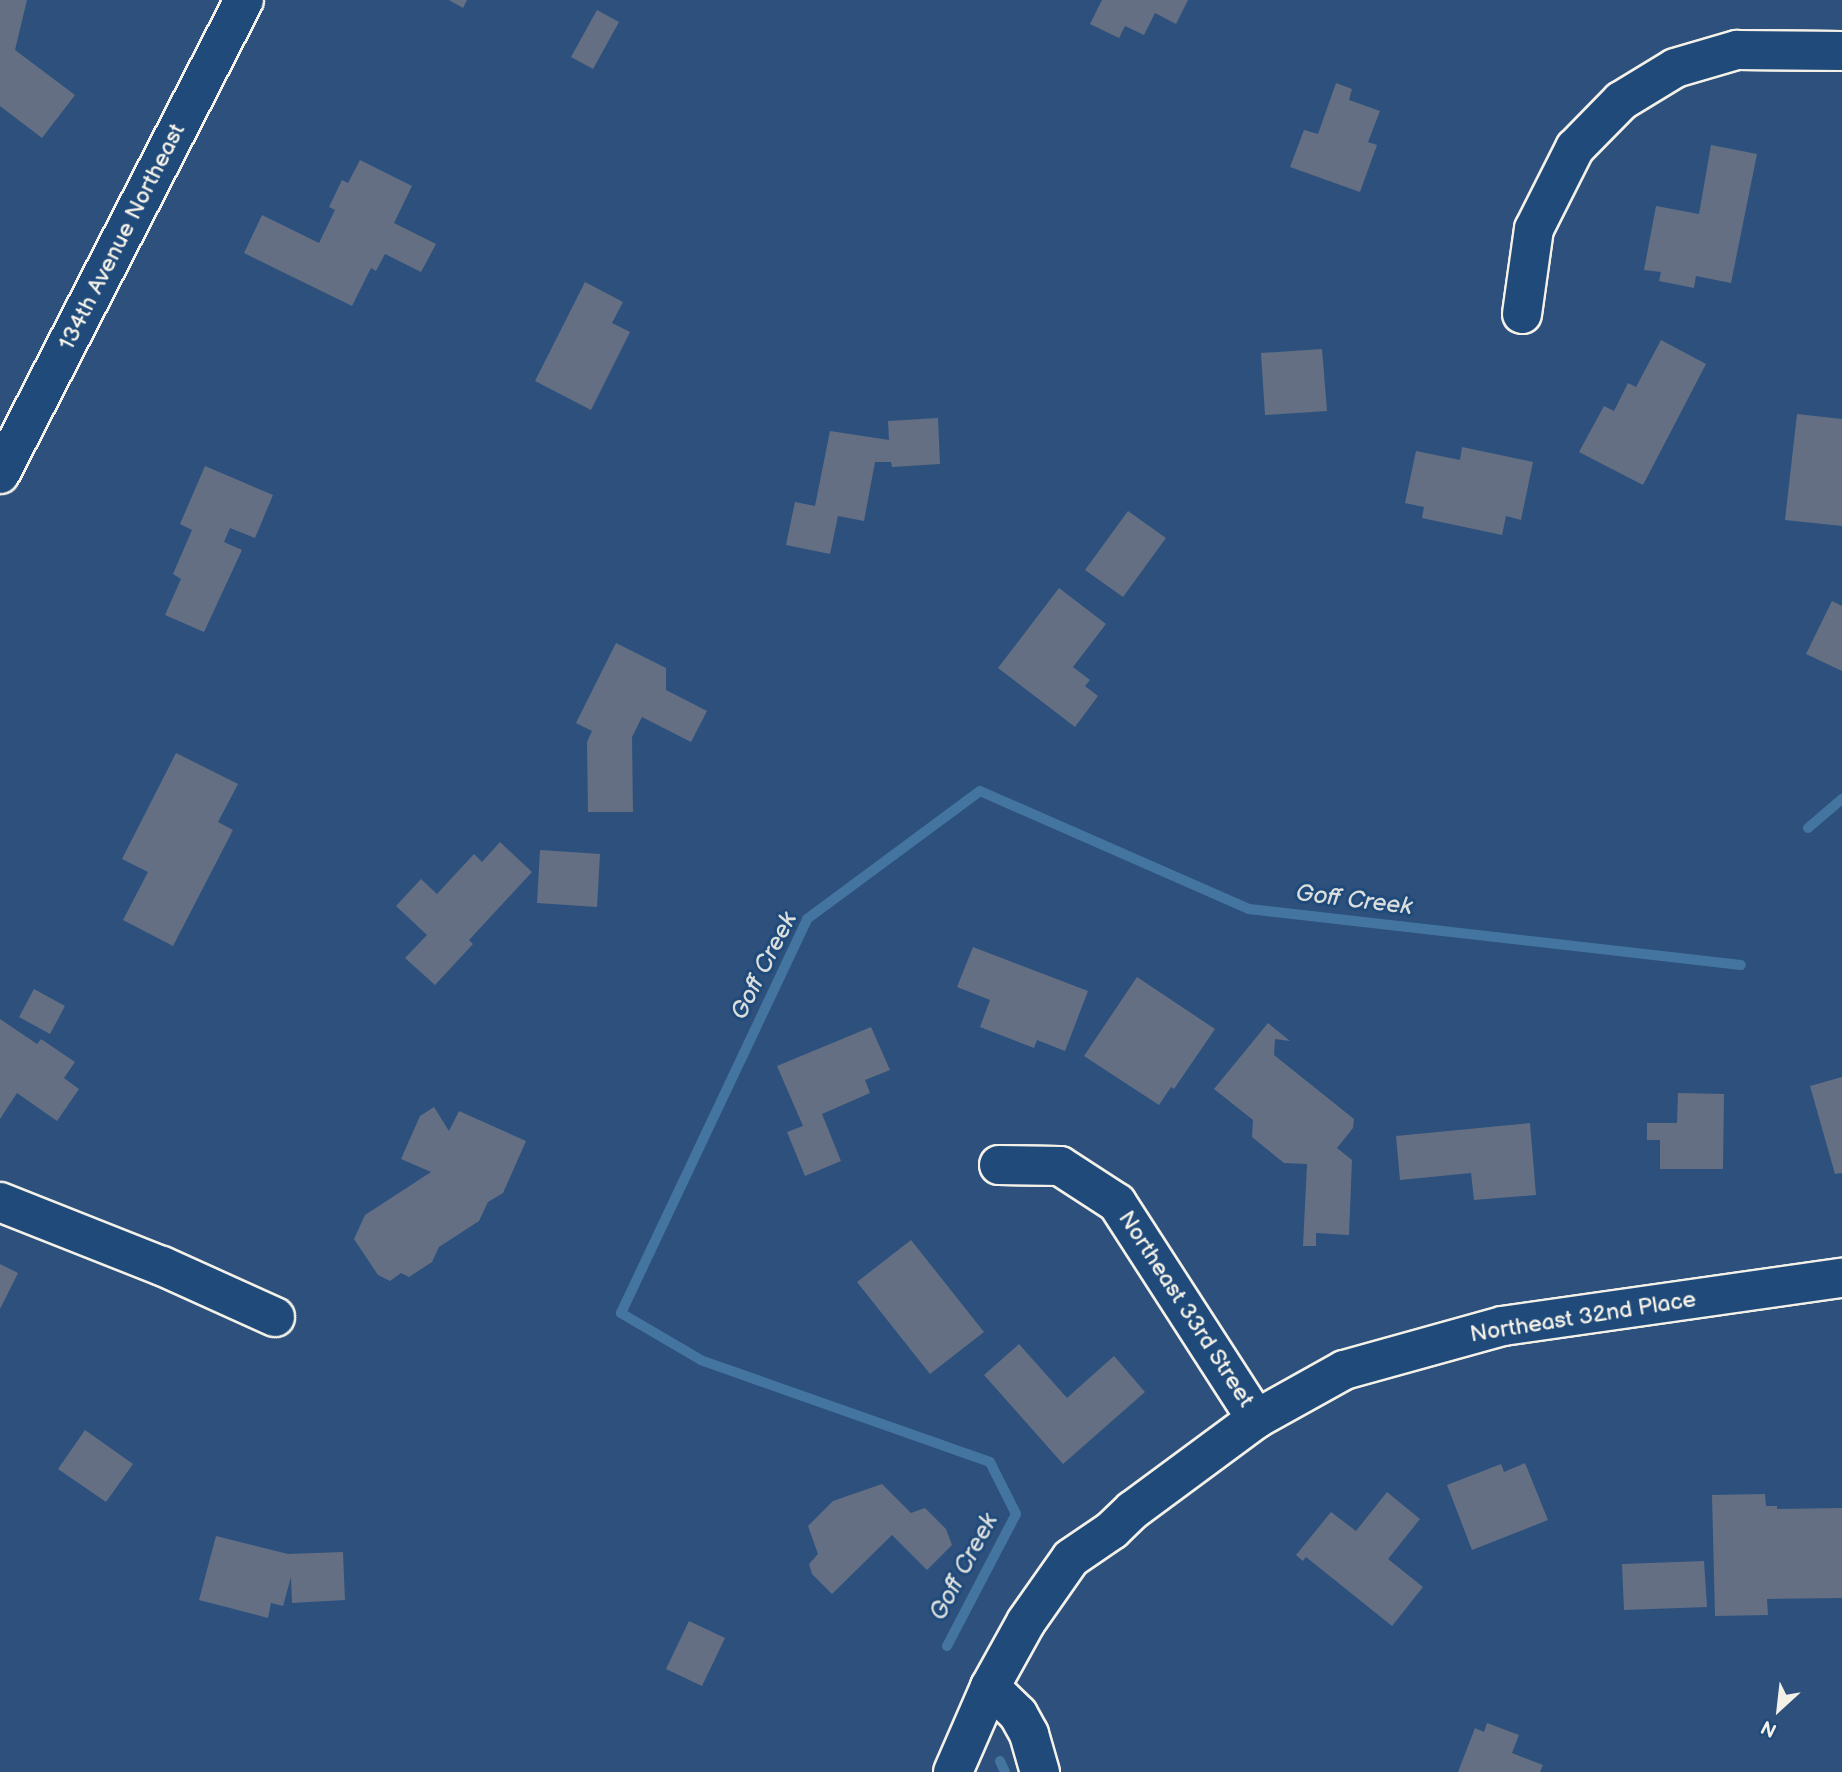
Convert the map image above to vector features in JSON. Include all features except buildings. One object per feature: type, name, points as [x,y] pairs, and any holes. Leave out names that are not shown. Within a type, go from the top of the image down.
[{"type":"street","name":"134th Avenue Northeast","points":[[0,474],[244,0]]},
{"type":"street","points":[[1522,314],[1534,229],[1575,148],[1622,101],[1675,68],[1737,50],[1842,51]]},
{"type":"street","name":"Northeast 33rd Street","points":[[999,1165],[1059,1166],[1117,1203],[1256,1419]]},
{"type":"street","points":[[0,1202],[162,1266],[275,1317]]},
{"type":"street","name":"Northeast 32nd Place","points":[[953,1772],[990,1688],[1026,1622],[1071,1558],[1112,1530],[1133,1510],[1256,1419],[1343,1370],[1503,1325],[1842,1278]]},
{"type":"street","points":[[990,1688],[1018,1714],[1029,1734],[1040,1772]]},
{"type":"waterway","name":"Goff Creek","points":[[947,1646],[1016,1514],[990,1462],[701,1360],[621,1313],[807,919],[980,791],[1249,909],[1741,965]]},
{"type":"waterway","name":"Goff Creek","points":[[1808,828],[1842,799]]},
{"type":"waterway","name":"Goff Creek","points":[[1000,1761],[1005,1772]]}]
